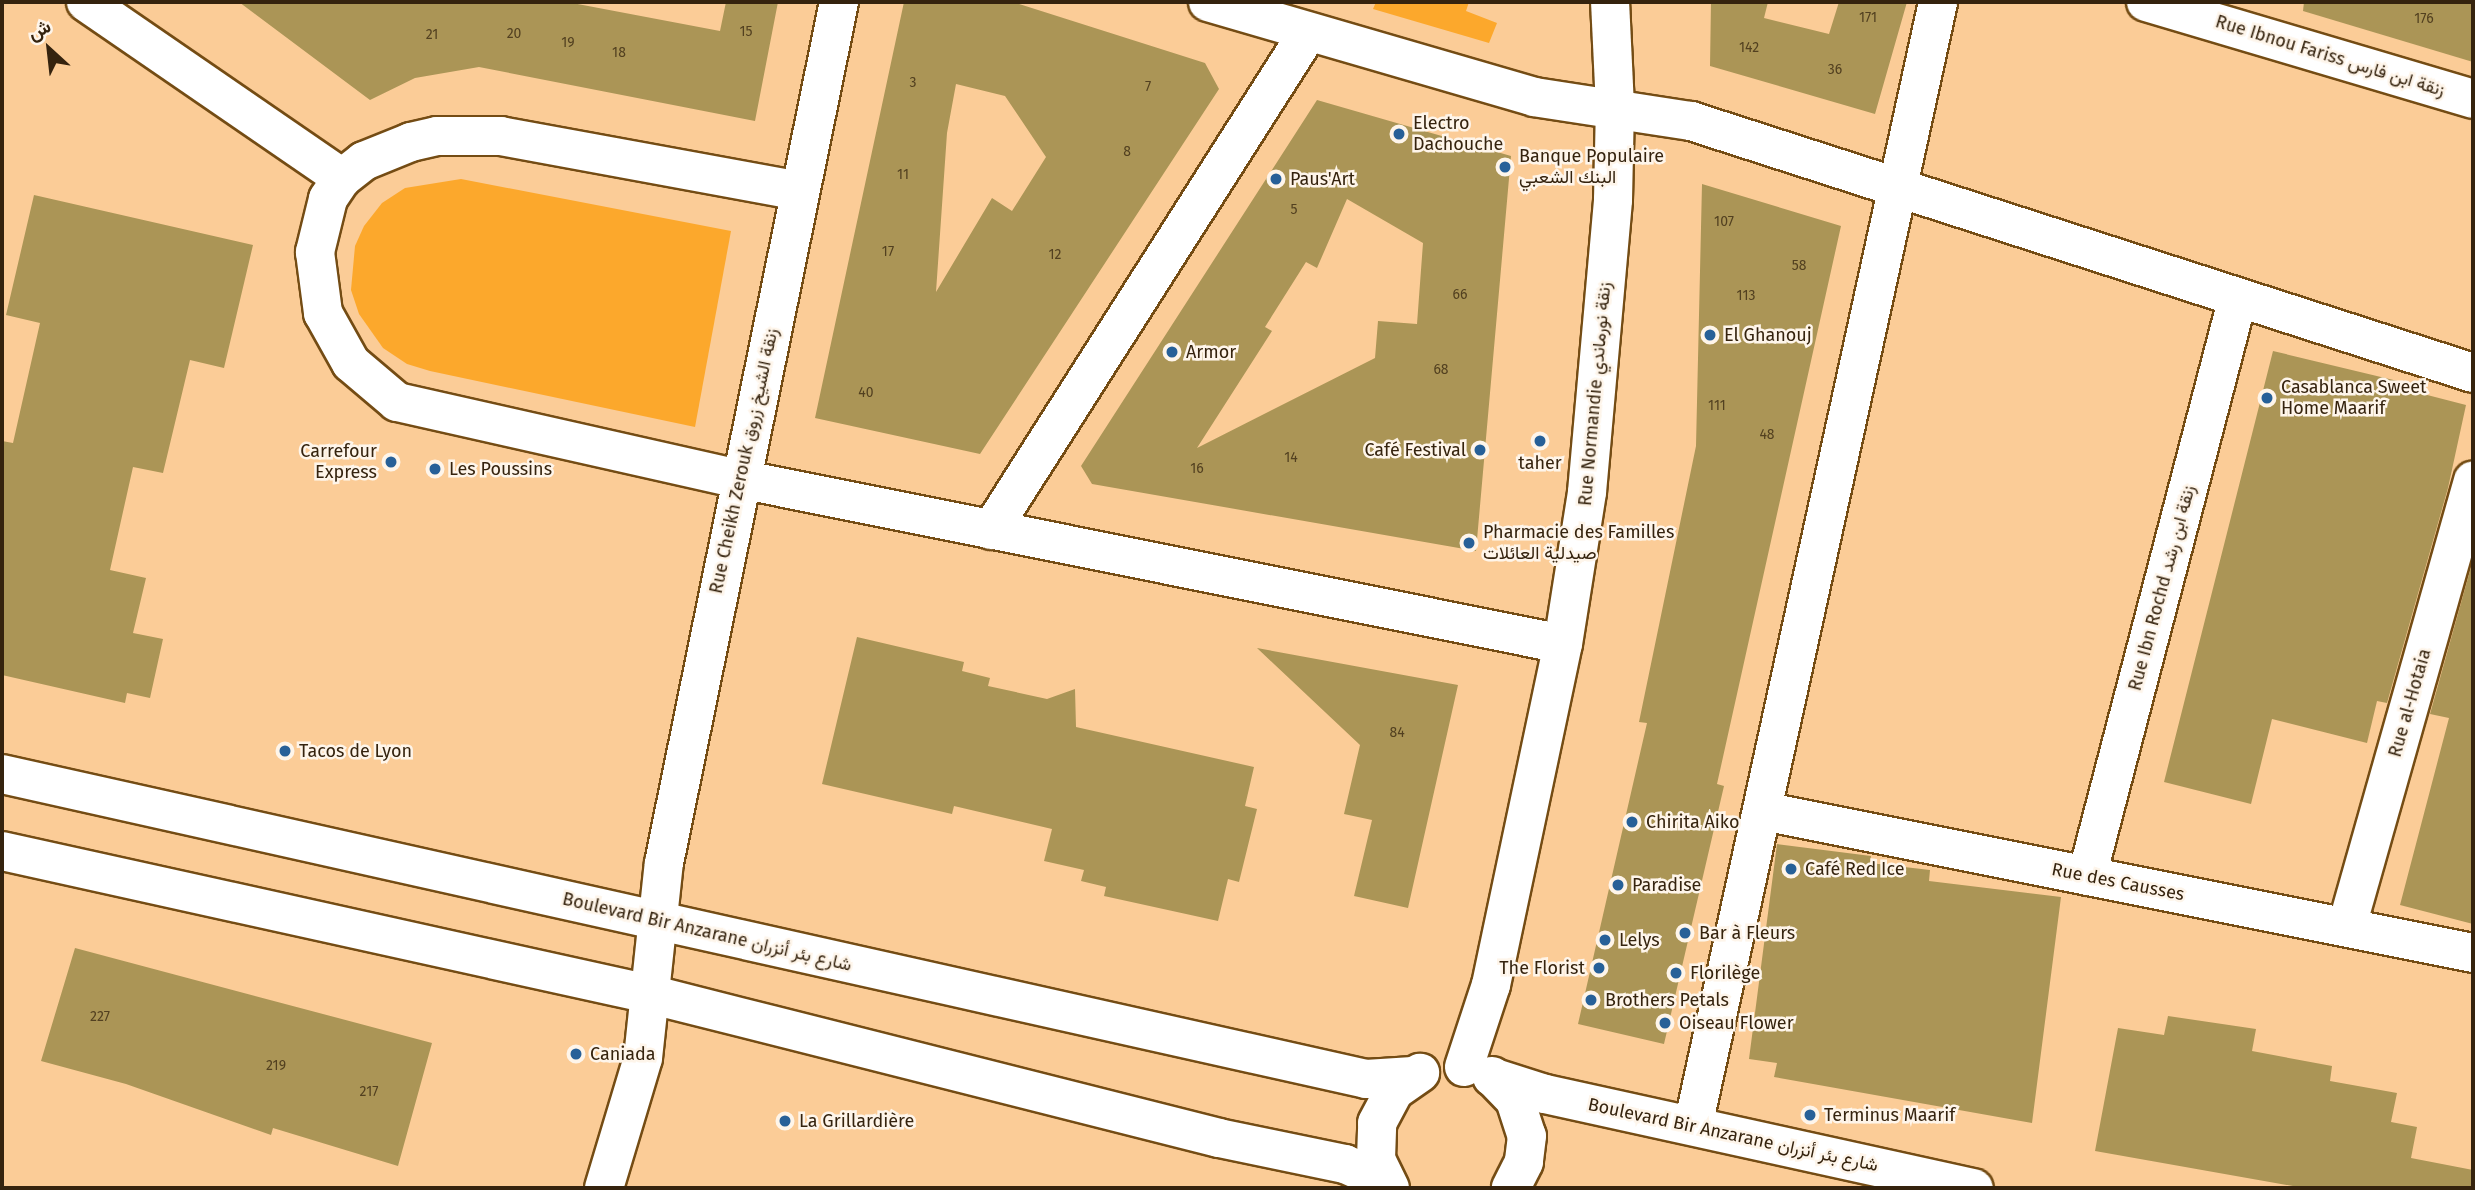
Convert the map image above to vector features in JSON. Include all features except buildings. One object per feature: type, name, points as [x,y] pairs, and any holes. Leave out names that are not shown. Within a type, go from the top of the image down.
[{"type":"street","points":[[86,2],[342,178]]},
{"type":"street","name":"Rue Cheikh Zerouk زنقة الشيخ زروق","points":[[604,1188],[643,1058],[657,921],[740,479],[839,2]]},
{"type":"street","points":[[1208,2],[1307,34],[1534,97],[1615,107],[1690,121],[2237,301],[2473,373]]},
{"type":"street","name":"Rue Normandie زنقة نورماندي","points":[[1478,1072],[1491,985],[1563,644],[1587,492],[1612,200],[1615,107],[1609,2]]},
{"type":"street","points":[[1693,1126],[1938,2]]},
{"type":"street","name":"Rue Ibnou Fariss زنقة ابن فارس","points":[[2146,2],[2473,99]]},
{"type":"street","points":[[991,530],[1307,34]]},
{"type":"street","points":[[800,191],[536,141],[467,135],[437,136],[384,150],[342,178],[319,224],[315,252],[318,293],[340,349],[386,396],[740,479],[1563,644]]},
{"type":"street","name":"Rue Ibn Rochd زنقة ابن رشد","points":[[2087,876],[2237,301]]},
{"type":"street","name":"Rue al-Hotaia","points":[[2347,926],[2473,480]]},
{"type":"street","name":"Boulevard Bir Anzarane شارع بئر أنزران","points":[[2,774],[1366,1079],[1413,1076],[1436,1068],[1478,1072],[1545,1094],[1974,1188]]},
{"type":"street","name":"Rue des Causses","points":[[1763,811],[2473,953]]},
{"type":"street","points":[[2,852],[649,994],[1219,1138],[1345,1164],[1387,1185]]},
{"type":"street","points":[[1478,1072],[1515,1100],[1527,1136],[1524,1162],[1511,1188]]},
{"type":"street","points":[[1387,1185],[1374,1148],[1377,1123],[1387,1101],[1413,1076]]},
{"type":"shaded area","points":[[1376,2],[1469,2],[1466,11],[1497,23],[1489,43],[1373,9]]},
{"type":"shaded area","points":[[461,179],[731,231],[695,427],[430,371],[407,364],[383,348],[359,314],[351,290],[355,246],[364,226],[382,203],[405,188]]},
{"type":"place","name":"Electro Dachouche","points":[[1399,134]]},
{"type":"place","name":"Banque Populaire البنك الشعبي","points":[[1505,167]]},
{"type":"place","name":"Paus'Art","points":[[1276,179]]},
{"type":"place","name":"El Ghanouj","points":[[1710,335]]},
{"type":"place","name":"Armor","points":[[1172,352]]},
{"type":"place","name":"Casablanca Sweet Home Maarif","points":[[2267,398]]},
{"type":"place","name":"taher","points":[[1540,441]]},
{"type":"place","name":"Café Festival","points":[[1480,450]]},
{"type":"place","name":"Carrefour Express","points":[[391,462]]},
{"type":"place","name":"Les Poussins","points":[[435,469]]},
{"type":"place","name":"Pharmacie des Familles صيدلية العائلات","points":[[1469,543]]},
{"type":"place","name":"Tacos de Lyon","points":[[285,751]]},
{"type":"place","name":"Chirita Aiko","points":[[1632,822]]},
{"type":"place","name":"Café Red Ice","points":[[1791,869]]},
{"type":"place","name":"Paradise","points":[[1618,885]]},
{"type":"place","name":"Bar à Fleurs","points":[[1685,933]]},
{"type":"place","name":"Lelys","points":[[1605,940]]},
{"type":"place","name":"The Florist","points":[[1599,968]]},
{"type":"place","name":"Florilège","points":[[1676,973]]},
{"type":"place","name":"Brothers Petals","points":[[1591,1000]]},
{"type":"place","name":"Oiseau Flower","points":[[1665,1023]]},
{"type":"place","name":"Caniada","points":[[576,1054]]},
{"type":"place","name":"Terminus Maarif","points":[[1810,1115]]},
{"type":"place","name":"La Grillardière","points":[[785,1121]]}]
